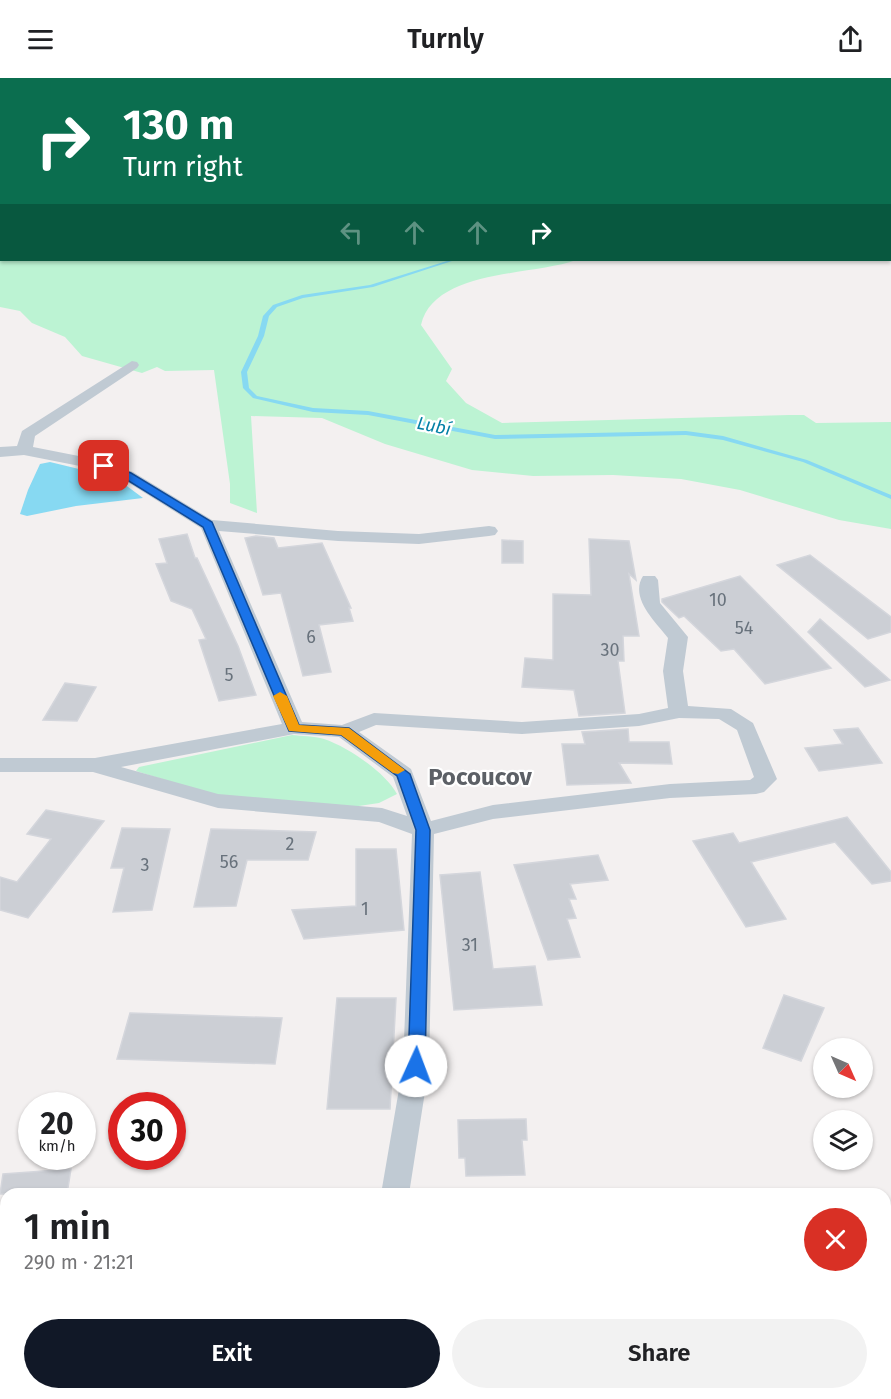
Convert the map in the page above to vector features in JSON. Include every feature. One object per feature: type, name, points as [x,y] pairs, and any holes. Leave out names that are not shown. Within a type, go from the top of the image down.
[{"type":"street","points":[[24,450],[28,434],[132,365]]},
{"type":"street","points":[[0,452],[24,450],[104,466],[127,476],[208,525],[338,536],[419,539],[489,531]]},
{"type":"street","points":[[208,525],[294,728]]},
{"type":"street","points":[[649,580],[651,604],[678,637],[673,671],[679,712]]},
{"type":"street","points":[[0,765],[95,765],[294,728],[344,731],[374,719],[522,728],[639,720],[679,712],[724,713],[746,727],[766,779],[756,787],[670,791],[493,812],[423,830],[382,815],[218,801],[126,776],[95,765]]},
{"type":"street","points":[[344,731],[403,774],[423,830],[416,1066],[396,1188]]},
{"type":"green space","points":[[0,261],[572,261],[464,284],[445,293],[430,307],[421,325],[452,369],[446,381],[466,403],[502,423],[789,415],[804,415],[816,423],[891,422],[891,529],[839,520],[740,490],[681,479],[613,475],[533,476],[472,470],[385,444],[322,418],[251,416],[257,513],[230,503],[230,484],[214,370],[165,371],[157,367],[142,373],[82,356],[65,337],[32,323],[20,311],[0,307]]},
{"type":"green space","points":[[292,735],[320,738],[344,748],[375,769],[397,794],[379,803],[352,807],[220,797],[136,771],[139,767]]},
{"type":"water","points":[[50,462],[116,478],[143,498],[76,506],[27,516],[20,514],[40,464]]},
{"type":"building","points":[[187,534],[195,558],[238,646],[256,695],[219,701],[199,640],[206,639],[192,609],[171,601],[156,564],[167,563],[159,539]]},
{"type":"building","points":[[256,536],[274,538],[278,548],[322,543],[351,608],[349,608],[353,621],[319,625],[331,672],[303,676],[281,593],[263,595],[245,538]]},
{"type":"building","points":[[589,539],[629,541],[636,580],[629,574],[639,636],[623,636],[624,661],[618,661],[625,713],[579,716],[574,690],[522,687],[525,658],[553,660],[553,594],[591,595]]},
{"type":"building","points":[[502,540],[523,541],[523,563],[502,563]]},
{"type":"building","points":[[810,555],[891,617],[891,632],[868,639],[777,565]]},
{"type":"building","points":[[740,576],[831,668],[765,684],[734,649],[721,651],[684,616],[679,618],[662,602],[662,599]]},
{"type":"building","points":[[820,619],[890,680],[865,687],[808,632]]},
{"type":"building","points":[[65,683],[96,687],[77,721],[43,720]]},
{"type":"building","points":[[858,728],[882,763],[819,771],[805,748],[843,744],[834,730]]},
{"type":"building","points":[[628,729],[629,742],[669,742],[672,764],[619,763],[631,783],[567,785],[562,744],[585,744],[582,732]]},
{"type":"building","points":[[46,810],[104,821],[28,918],[0,910],[0,877],[17,882],[51,839],[27,834]]},
{"type":"building","points":[[847,817],[891,872],[891,881],[872,884],[835,842],[751,862],[786,919],[746,927],[693,841],[733,833],[739,843]]},
{"type":"building","points":[[122,828],[170,829],[152,910],[113,912],[124,868],[111,868]]},
{"type":"building","points":[[211,829],[316,832],[308,860],[247,860],[236,906],[194,907]]},
{"type":"building","points":[[356,849],[396,849],[404,930],[304,939],[292,910],[356,906]]},
{"type":"building","points":[[598,855],[608,880],[570,884],[576,899],[569,899],[576,918],[567,919],[580,957],[548,960],[514,865]]},
{"type":"building","points":[[480,872],[493,969],[535,966],[542,1005],[454,1010],[440,875]]},
{"type":"building","points":[[784,995],[824,1008],[801,1061],[763,1048]]},
{"type":"building","points":[[337,998],[396,998],[390,1109],[327,1109]]},
{"type":"building","points":[[130,1013],[282,1018],[275,1064],[117,1059]]},
{"type":"building","points":[[526,1119],[527,1140],[522,1140],[525,1175],[466,1176],[465,1158],[459,1158],[458,1120]]},
{"type":"building","points":[[71,1170],[68,1188],[1,1188],[3,1174]]},
{"type":"waterway","name":"Lubí","points":[[450,261],[371,286],[302,297],[275,306],[266,316],[261,336],[244,372],[246,388],[255,397],[313,410],[368,413],[495,437],[686,433],[723,438],[805,461],[891,497]]},
{"type":"slow traffic","points":[[280,696],[294,728],[344,731],[398,770]]},
{"type":"district","name":"Pocoucov","points":[[480,777]]},
{"type":"route","points":[[104,466],[127,476],[208,525],[294,728],[344,731],[403,774],[423,830],[416,1066]]}]
